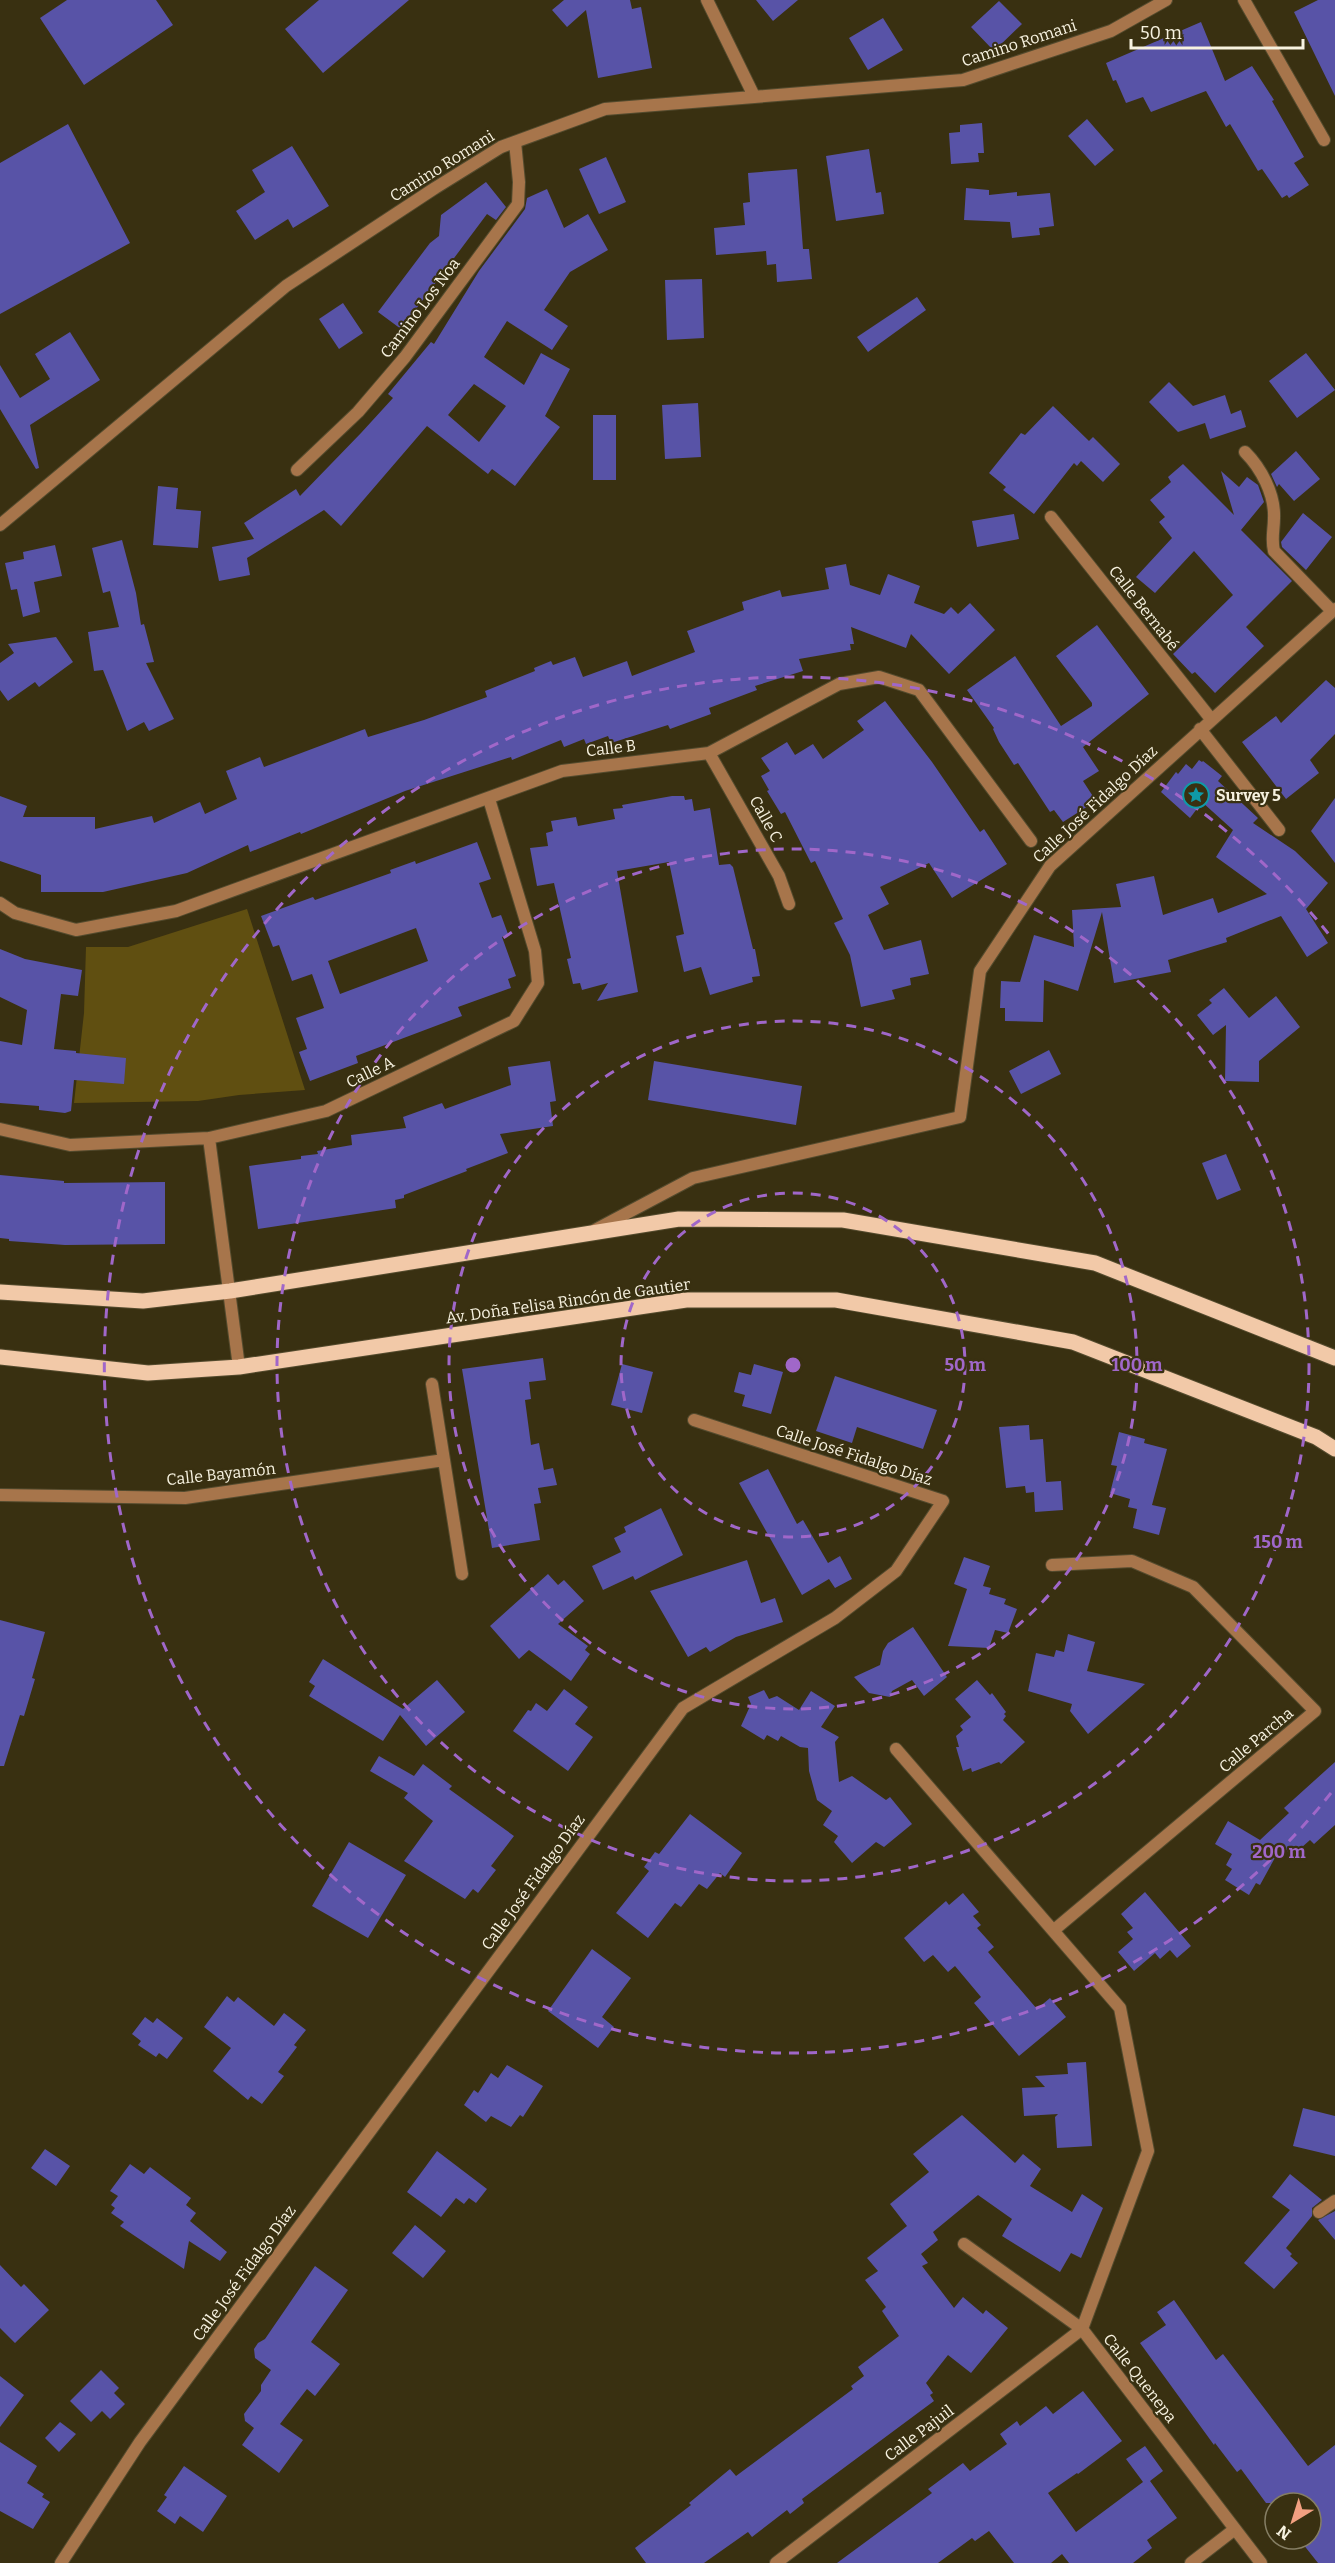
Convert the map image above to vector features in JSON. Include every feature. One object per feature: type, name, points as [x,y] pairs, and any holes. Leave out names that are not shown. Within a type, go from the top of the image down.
[{"type":"main road","points":[[0,1292],[143,1301],[230,1292],[679,1219],[843,1220],[1095,1263],[1335,1358]]},
{"type":"main road","name":"Av. Doña Felisa Rincón de Gautier","points":[[0,1357],[148,1373],[239,1367],[686,1300],[836,1300],[1074,1342],[1317,1437],[1335,1449]]},
{"type":"street","points":[[707,0],[754,96]]},
{"type":"street","name":"Camino Romani","points":[[0,525],[286,286],[501,147],[605,108],[963,80],[1111,31],[1166,0]]},
{"type":"street","points":[[1244,0],[1324,140]]},
{"type":"street","name":"Camino Los Noa","points":[[297,470],[358,412],[405,357],[518,204],[519,182],[515,142]]},
{"type":"street","points":[[1245,452],[1256,464],[1267,486],[1274,515],[1271,540],[1274,551],[1334,610]]},
{"type":"street","name":"Calle Bernabé","points":[[1051,517],[1211,719]]},
{"type":"street","name":"Calle José Fidalgo Díaz","points":[[589,1233],[693,1178],[960,1117],[980,971],[1050,866],[1334,610]]},
{"type":"street","name":"Calle B","points":[[0,903],[15,913],[76,930],[176,911],[562,771],[709,753],[839,684],[879,677],[919,690],[1031,841]]},
{"type":"street","points":[[1200,729],[1279,830]]},
{"type":"street","name":"Calle C","points":[[709,753],[779,876],[789,904]]},
{"type":"street","name":"Calle A","points":[[0,1129],[70,1145],[209,1138],[326,1111],[514,1021],[538,983],[535,951],[489,798]]},
{"type":"street","points":[[209,1138],[239,1367]]},
{"type":"street","points":[[432,1384],[462,1574]]},
{"type":"street","name":"Calle José Fidalgo Díaz","points":[[61,2563],[140,2442],[682,1708],[835,1618],[896,1571],[943,1501],[694,1420]]},
{"type":"street","name":"Calle Bayamón","points":[[0,1495],[185,1498],[444,1460]]},
{"type":"street","name":"Calle Parcha","points":[[1052,1565],[1132,1561],[1193,1587],[1316,1712],[1054,1930]]},
{"type":"street","points":[[896,1749],[1120,2008],[1148,2151],[1082,2329]]},
{"type":"street","points":[[1319,2212],[1335,2201]]},
{"type":"street","name":"Calle Quenepa","points":[[964,2244],[1082,2329],[1261,2563]]},
{"type":"street","name":"Calle Pajuil","points":[[776,2563],[1082,2329]]},
{"type":"street","points":[[1191,2563],[1235,2529]]},
{"type":"shaded area","points":[[247,909],[305,1090],[198,1101],[74,1103],[84,1013],[86,947],[128,947]]},
{"type":"building","points":[[67,0],[156,0],[173,25],[84,85],[40,18]]},
{"type":"building","points":[[319,0],[409,0],[323,73],[285,29]]},
{"type":"building","points":[[564,0],[630,0],[632,9],[641,7],[652,68],[598,78],[586,10],[567,27],[552,10]]},
{"type":"building","points":[[756,0],[798,0],[773,21]]},
{"type":"building","points":[[1318,0],[1335,0],[1335,96],[1294,12]]},
{"type":"building","points":[[999,1],[1022,24],[994,51],[971,27]]},
{"type":"building","points":[[883,18],[903,50],[868,70],[849,38]]},
{"type":"building","points":[[1201,22],[1225,81],[1252,66],[1274,100],[1272,101],[1304,157],[1294,163],[1309,185],[1289,198],[1287,195],[1282,198],[1262,169],[1258,171],[1230,124],[1226,127],[1206,91],[1151,112],[1143,97],[1126,103],[1116,80],[1113,81],[1106,63]]},
{"type":"building","points":[[1087,119],[1114,150],[1095,166],[1068,136]]},
{"type":"building","points":[[982,123],[984,153],[978,153],[979,162],[951,164],[949,133],[960,132],[960,125]]},
{"type":"building","points":[[68,124],[130,243],[0,314],[0,163]]},
{"type":"building","points":[[292,146],[329,206],[293,228],[288,219],[255,240],[236,211],[265,192],[252,170]]},
{"type":"building","points":[[869,149],[876,193],[881,192],[884,214],[836,221],[826,156]]},
{"type":"building","points":[[606,157],[626,202],[599,214],[579,169]]},
{"type":"building","points":[[797,169],[803,249],[809,249],[812,279],[777,282],[776,264],[767,265],[766,251],[716,255],[714,228],[745,225],[743,203],[750,202],[748,173]]},
{"type":"building","points":[[486,182],[506,207],[496,220],[487,214],[401,329],[378,312],[430,243],[439,236],[441,215]]},
{"type":"building","points":[[966,188],[989,190],[989,195],[1017,192],[1017,196],[1050,193],[1054,226],[1039,228],[1040,235],[1012,238],[1010,222],[964,220]]},
{"type":"building","points":[[547,189],[564,228],[588,214],[608,250],[570,272],[544,310],[568,326],[552,350],[507,321],[484,357],[524,385],[541,353],[570,369],[545,416],[560,427],[515,486],[492,469],[488,474],[427,426],[341,526],[324,510],[247,558],[250,575],[219,581],[212,547],[254,539],[244,523],[296,489],[300,496],[393,398],[388,394],[431,342],[434,344],[479,271],[525,209],[527,198]],"holes":[[[474,384],[506,406],[479,442],[448,415]]]},
{"type":"building","points":[[702,279],[704,338],[667,340],[665,280]]},
{"type":"building","points":[[917,297],[926,310],[868,352],[857,337]]},
{"type":"building","points":[[343,303],[363,333],[339,349],[319,319]]},
{"type":"building","points":[[70,332],[100,380],[30,425],[39,468],[36,469],[0,409],[0,365],[20,398],[50,379],[35,354]]},
{"type":"building","points":[[1306,353],[1335,390],[1297,418],[1269,381]]},
{"type":"building","points":[[1169,382],[1193,406],[1225,395],[1231,414],[1241,410],[1246,427],[1210,439],[1205,423],[1178,432],[1149,402]]},
{"type":"building","points":[[698,403],[701,457],[665,459],[662,405]]},
{"type":"building","points":[[1053,406],[1089,441],[1093,437],[1120,464],[1103,482],[1081,461],[1077,466],[1074,463],[1034,514],[1003,490],[1006,487],[989,473],[1021,433],[1025,435]]},
{"type":"building","points":[[593,415],[616,415],[616,480],[593,480]]},
{"type":"building","points":[[1296,451],[1320,479],[1294,501],[1279,484],[1277,487],[1271,474]]},
{"type":"building","points":[[1183,464],[1234,515],[1221,471],[1239,487],[1247,477],[1258,485],[1264,502],[1241,530],[1292,581],[1246,627],[1264,646],[1215,693],[1173,654],[1233,595],[1194,551],[1155,593],[1136,577],[1172,538],[1159,522],[1165,517],[1150,500],[1171,482],[1168,477]]},
{"type":"building","points":[[158,486],[178,488],[176,509],[201,511],[198,548],[153,545]]},
{"type":"building","points":[[1303,513],[1332,537],[1306,570],[1282,547],[1281,542]]},
{"type":"building","points":[[1014,514],[1019,539],[977,547],[972,521]]},
{"type":"building","points":[[122,540],[136,593],[141,625],[144,624],[154,662],[146,663],[174,719],[149,731],[144,722],[127,731],[103,670],[94,671],[88,632],[119,627],[110,591],[103,593],[92,548]]},
{"type":"building","points":[[55,545],[62,576],[34,582],[40,612],[23,617],[17,589],[11,590],[5,563],[24,559],[23,552]]},
{"type":"building","points":[[846,564],[850,585],[880,595],[888,574],[920,586],[914,603],[944,614],[951,607],[958,614],[970,603],[995,630],[949,674],[911,634],[906,648],[851,627],[854,644],[850,644],[851,650],[799,659],[803,671],[755,686],[757,690],[709,708],[711,714],[670,729],[668,725],[611,743],[608,736],[586,744],[584,739],[564,747],[561,740],[512,760],[511,757],[405,791],[301,834],[300,832],[250,852],[248,845],[187,873],[103,892],[41,892],[41,875],[0,861],[0,796],[27,806],[23,817],[95,817],[95,829],[152,816],[154,823],[200,802],[205,814],[237,799],[226,771],[260,757],[264,767],[365,729],[368,737],[424,720],[487,697],[485,691],[535,671],[534,668],[551,661],[553,665],[575,657],[583,677],[627,661],[632,676],[695,652],[687,631],[744,610],[742,602],[780,590],[782,597],[829,589],[825,568]]},
{"type":"building","points":[[1097,625],[1149,694],[1083,747],[1099,771],[1083,781],[1096,801],[1063,822],[1054,810],[1050,812],[1018,763],[1014,765],[999,742],[994,728],[967,690],[1015,656],[1061,726],[1092,706],[1092,703],[1056,656]]},
{"type":"building","points":[[56,637],[73,662],[39,687],[35,682],[8,701],[0,690],[0,663],[14,653],[8,644]]},
{"type":"building","points":[[1326,680],[1335,688],[1335,734],[1310,760],[1319,773],[1286,799],[1242,742],[1276,716],[1281,723]]},
{"type":"building","points":[[885,701],[932,762],[980,832],[984,829],[1007,864],[952,898],[929,863],[880,887],[889,904],[868,915],[884,950],[921,940],[929,974],[910,978],[911,985],[892,990],[895,999],[861,1007],[850,955],[834,923],[843,919],[815,861],[811,863],[785,812],[781,814],[767,791],[769,790],[761,776],[770,771],[761,758],[787,742],[795,755],[813,744],[823,759],[864,730],[857,721]]},
{"type":"building","points":[[1199,760],[1222,776],[1218,781],[1258,818],[1253,823],[1295,851],[1328,883],[1306,909],[1328,943],[1307,957],[1281,916],[1226,938],[1227,942],[1168,960],[1171,972],[1114,983],[1102,912],[1078,991],[1044,980],[1043,1022],[1005,1021],[1005,1008],[1000,1008],[1001,981],[1020,982],[1034,935],[1074,947],[1072,910],[1121,907],[1116,884],[1154,876],[1163,915],[1213,898],[1218,913],[1267,894],[1216,857],[1233,830],[1202,802],[1190,818],[1161,792],[1176,772],[1178,774],[1186,764],[1192,769]]},
{"type":"building","points":[[684,796],[685,800],[692,799],[694,811],[710,808],[719,865],[730,864],[733,867],[760,976],[752,977],[753,982],[710,995],[701,967],[684,972],[676,936],[684,934],[669,862],[617,871],[638,992],[597,1001],[608,983],[582,990],[580,983],[573,984],[567,959],[571,958],[554,883],[537,886],[530,848],[548,846],[546,833],[553,831],[551,821],[576,817],[578,826],[615,819],[613,809],[623,808],[622,805]]},
{"type":"building","points":[[1335,798],[1335,863],[1311,831]]},
{"type":"building","points":[[477,842],[491,879],[479,883],[492,918],[501,915],[508,934],[502,937],[516,976],[508,979],[511,988],[458,1007],[462,1016],[356,1056],[358,1063],[310,1081],[299,1052],[307,1049],[296,1018],[324,1008],[312,974],[292,981],[279,945],[273,947],[261,916],[391,873],[390,870],[415,861],[416,864]],"holes":[[[416,928],[428,961],[340,994],[328,961]]]},
{"type":"building","points":[[0,949],[25,959],[82,970],[78,996],[61,994],[54,1049],[126,1058],[124,1084],[74,1080],[71,1111],[65,1113],[39,1110],[39,1106],[0,1103],[0,1041],[22,1045],[27,1010],[0,997]]},
{"type":"building","points":[[1224,988],[1249,1018],[1276,996],[1300,1027],[1259,1061],[1259,1082],[1225,1081],[1226,1025],[1213,1035],[1197,1015],[1212,1003],[1209,1000]]},
{"type":"building","points":[[1049,1050],[1061,1074],[1021,1094],[1009,1071]]},
{"type":"building","points":[[550,1061],[556,1101],[550,1102],[553,1126],[500,1134],[508,1153],[404,1195],[404,1198],[395,1200],[396,1208],[258,1229],[249,1166],[301,1159],[301,1156],[318,1154],[317,1151],[352,1145],[351,1135],[406,1128],[403,1117],[442,1103],[445,1109],[511,1085],[508,1067]]},
{"type":"building","points":[[654,1061],[802,1086],[796,1125],[648,1100]]},
{"type":"building","points":[[1226,1154],[1241,1190],[1217,1200],[1202,1163]]},
{"type":"building","points":[[0,1175],[64,1181],[64,1183],[165,1182],[165,1244],[65,1245],[9,1241],[9,1239],[0,1238]]},
{"type":"building","points":[[543,1358],[546,1380],[529,1382],[531,1399],[525,1400],[531,1445],[539,1443],[544,1470],[553,1468],[557,1485],[538,1488],[541,1503],[534,1504],[540,1540],[492,1548],[462,1369]]},
{"type":"building","points":[[622,1364],[653,1372],[642,1413],[611,1405]]},
{"type":"building","points":[[754,1364],[783,1372],[771,1414],[742,1406],[745,1395],[734,1392],[739,1372],[751,1375]]},
{"type":"building","points":[[835,1376],[937,1410],[923,1449],[857,1427],[852,1443],[816,1431]]},
{"type":"building","points":[[1029,1425],[1030,1440],[1043,1439],[1046,1482],[1061,1481],[1063,1510],[1035,1512],[1034,1492],[1026,1493],[1025,1486],[1006,1488],[999,1427]]},
{"type":"building","points":[[1119,1432],[1145,1439],[1144,1443],[1167,1449],[1152,1505],[1166,1508],[1159,1535],[1133,1528],[1137,1509],[1128,1507],[1130,1499],[1110,1493],[1117,1466],[1111,1465]]},
{"type":"building","points":[[768,1469],[797,1524],[803,1520],[828,1563],[840,1556],[852,1579],[835,1588],[829,1579],[802,1595],[739,1483]]},
{"type":"building","points":[[661,1508],[683,1555],[635,1580],[633,1576],[603,1590],[592,1566],[621,1552],[614,1538],[626,1532],[624,1527]]},
{"type":"building","points":[[964,1557],[990,1566],[983,1586],[991,1588],[989,1594],[1006,1599],[1004,1604],[1017,1609],[1008,1633],[995,1630],[989,1648],[948,1646],[967,1589],[954,1584]]},
{"type":"building","points":[[747,1560],[761,1603],[775,1598],[783,1622],[736,1637],[710,1652],[706,1647],[688,1657],[650,1591]]},
{"type":"building","points":[[548,1574],[558,1585],[564,1580],[584,1601],[558,1624],[588,1646],[585,1650],[590,1654],[571,1681],[529,1650],[519,1659],[490,1626]]},
{"type":"building","points":[[0,1620],[45,1632],[24,1716],[20,1715],[4,1766],[0,1766]]},
{"type":"building","points":[[913,1627],[947,1677],[924,1696],[912,1680],[892,1691],[890,1697],[869,1693],[854,1677],[880,1665],[883,1651],[888,1643]]},
{"type":"building","points":[[1068,1634],[1095,1642],[1087,1671],[1145,1684],[1088,1734],[1070,1711],[1072,1704],[1028,1691],[1036,1653],[1054,1657],[1056,1650],[1064,1652]]},
{"type":"building","points":[[323,1659],[403,1709],[437,1680],[465,1712],[426,1746],[400,1715],[383,1741],[309,1696],[315,1686],[309,1682]]},
{"type":"building","points":[[977,1680],[990,1695],[992,1693],[1006,1712],[1003,1720],[1025,1742],[1001,1764],[999,1762],[972,1772],[971,1768],[963,1771],[956,1747],[959,1747],[956,1736],[963,1730],[960,1726],[971,1717],[955,1699]]},
{"type":"building","points":[[564,1689],[588,1707],[575,1724],[593,1737],[568,1771],[513,1731],[536,1703],[547,1711]]},
{"type":"building","points":[[764,1690],[769,1699],[777,1696],[799,1710],[811,1691],[835,1706],[821,1727],[839,1737],[835,1742],[839,1782],[852,1776],[886,1800],[890,1797],[912,1824],[884,1847],[876,1842],[852,1863],[834,1842],[838,1836],[823,1825],[832,1811],[817,1800],[809,1771],[808,1748],[800,1747],[781,1736],[778,1741],[767,1735],[764,1740],[741,1726],[751,1704],[748,1697]]},
{"type":"building","points":[[379,1756],[414,1776],[423,1764],[452,1786],[449,1789],[514,1836],[491,1866],[496,1870],[478,1893],[473,1889],[465,1899],[404,1861],[433,1821],[404,1798],[408,1793],[370,1771]]},
{"type":"building","points":[[1335,1762],[1335,1825],[1314,1844],[1310,1840],[1292,1856],[1282,1845],[1260,1885],[1256,1883],[1249,1895],[1225,1880],[1232,1869],[1226,1865],[1232,1854],[1215,1844],[1228,1821],[1260,1840],[1289,1813],[1284,1808]]},
{"type":"building","points":[[690,1814],[742,1853],[725,1877],[720,1873],[707,1889],[699,1884],[681,1907],[675,1903],[648,1938],[616,1913],[649,1871],[644,1867],[655,1852],[659,1854]]},
{"type":"building","points":[[349,1842],[406,1875],[368,1938],[312,1906]]},
{"type":"building","points":[[1145,1892],[1191,1946],[1177,1958],[1170,1950],[1160,1959],[1155,1953],[1134,1971],[1118,1952],[1133,1939],[1127,1932],[1133,1928],[1121,1914]]},
{"type":"building","points":[[963,1893],[979,1912],[973,1916],[981,1925],[977,1928],[994,1947],[988,1952],[1037,2009],[1050,1998],[1066,2017],[1019,2056],[974,2003],[981,1997],[955,1966],[948,1972],[933,1955],[924,1962],[904,1938],[946,1901],[949,1905]]},
{"type":"building","points":[[592,1949],[631,1978],[602,2017],[614,2027],[598,2048],[548,2011]]},
{"type":"building","points":[[227,1996],[234,2002],[238,1997],[274,2026],[284,2013],[306,2030],[294,2045],[297,2047],[278,2072],[284,2076],[262,2104],[251,2096],[248,2100],[213,2071],[231,2048],[204,2027]]},
{"type":"building","points":[[145,2017],[153,2023],[157,2018],[183,2038],[167,2059],[159,2053],[156,2057],[138,2045],[141,2041],[132,2034]]},
{"type":"building","points":[[1086,2062],[1092,2146],[1057,2148],[1055,2117],[1058,2114],[1024,2116],[1022,2088],[1045,2087],[1035,2076],[1068,2074],[1067,2063]]},
{"type":"building","points":[[507,2065],[543,2086],[523,2117],[520,2115],[511,2127],[491,2116],[486,2122],[464,2105],[474,2090],[478,2093],[491,2073],[498,2078]]},
{"type":"building","points":[[1303,2108],[1335,2116],[1335,2156],[1293,2146]]},
{"type":"building","points":[[962,2115],[1015,2163],[1023,2154],[1041,2169],[1030,2186],[1072,2212],[1082,2194],[1103,2208],[1081,2258],[1071,2253],[1060,2272],[1002,2236],[1012,2219],[978,2195],[933,2232],[938,2240],[921,2254],[928,2263],[922,2266],[954,2308],[963,2297],[983,2314],[986,2310],[1008,2328],[971,2373],[948,2355],[926,2383],[933,2393],[930,2395],[934,2401],[802,2499],[804,2503],[790,2514],[787,2510],[752,2537],[748,2532],[704,2563],[646,2563],[635,2548],[691,2505],[689,2503],[730,2469],[736,2476],[853,2389],[851,2386],[864,2376],[858,2367],[899,2336],[882,2311],[886,2307],[865,2280],[878,2271],[867,2258],[907,2226],[890,2204],[929,2172],[913,2154]]},
{"type":"building","points":[[45,2149],[70,2166],[56,2186],[31,2168]]},
{"type":"building","points":[[437,2151],[487,2189],[476,2203],[469,2198],[464,2204],[456,2198],[441,2217],[407,2192]]},
{"type":"building","points":[[130,2164],[144,2174],[150,2167],[191,2198],[186,2205],[196,2213],[190,2221],[227,2252],[220,2261],[189,2241],[184,2269],[120,2226],[124,2222],[111,2213],[115,2208],[111,2205],[118,2196],[110,2191]]},
{"type":"building","points":[[1290,2174],[1322,2200],[1312,2208],[1312,2216],[1286,2248],[1292,2254],[1290,2256],[1298,2263],[1274,2289],[1244,2263],[1290,2210],[1272,2197]]},
{"type":"building","points":[[1335,2211],[1335,2240],[1318,2220]]},
{"type":"building","points":[[415,2225],[446,2251],[423,2278],[392,2253]]},
{"type":"building","points":[[0,2265],[21,2287],[24,2284],[49,2310],[15,2343],[0,2328]]},
{"type":"building","points":[[315,2266],[348,2290],[311,2342],[340,2364],[315,2396],[307,2389],[280,2424],[303,2440],[279,2473],[242,2445],[254,2428],[245,2421],[244,2414],[261,2391],[261,2385],[271,2370],[255,2358],[254,2349],[265,2339]]},
{"type":"building","points":[[1174,2300],[1216,2360],[1223,2354],[1308,2466],[1335,2445],[1335,2563],[1318,2563],[1308,2551],[1323,2551],[1323,2491],[1263,2491],[1263,2499],[1241,2469],[1237,2472],[1215,2443],[1214,2445],[1140,2343],[1166,2325],[1157,2312]]},
{"type":"building","points":[[101,2370],[119,2388],[114,2393],[125,2404],[110,2419],[102,2411],[91,2422],[70,2401]]},
{"type":"building","points":[[0,2376],[24,2395],[0,2427]]},
{"type":"building","points":[[1083,2391],[1122,2441],[1048,2493],[1076,2532],[1143,2482],[1126,2459],[1145,2446],[1163,2471],[1150,2481],[1177,2518],[1147,2540],[1152,2548],[1133,2563],[1069,2563],[1062,2554],[1051,2563],[1014,2563],[989,2531],[975,2541],[972,2538],[938,2563],[837,2563],[932,2493],[928,2489],[963,2463],[970,2471],[1007,2444],[1000,2434],[1017,2421],[1020,2426],[1046,2406],[1053,2414]]},
{"type":"building","points":[[60,2422],[76,2434],[59,2452],[45,2438]]},
{"type":"building","points":[[0,2442],[37,2466],[27,2483],[44,2494],[42,2497],[50,2502],[33,2529],[0,2511]]},
{"type":"building","points":[[184,2466],[227,2496],[203,2532],[180,2516],[175,2524],[157,2511],[167,2497],[164,2495]]},
{"type":"place","name":"Survey 5","points":[[1196,795]]}]
